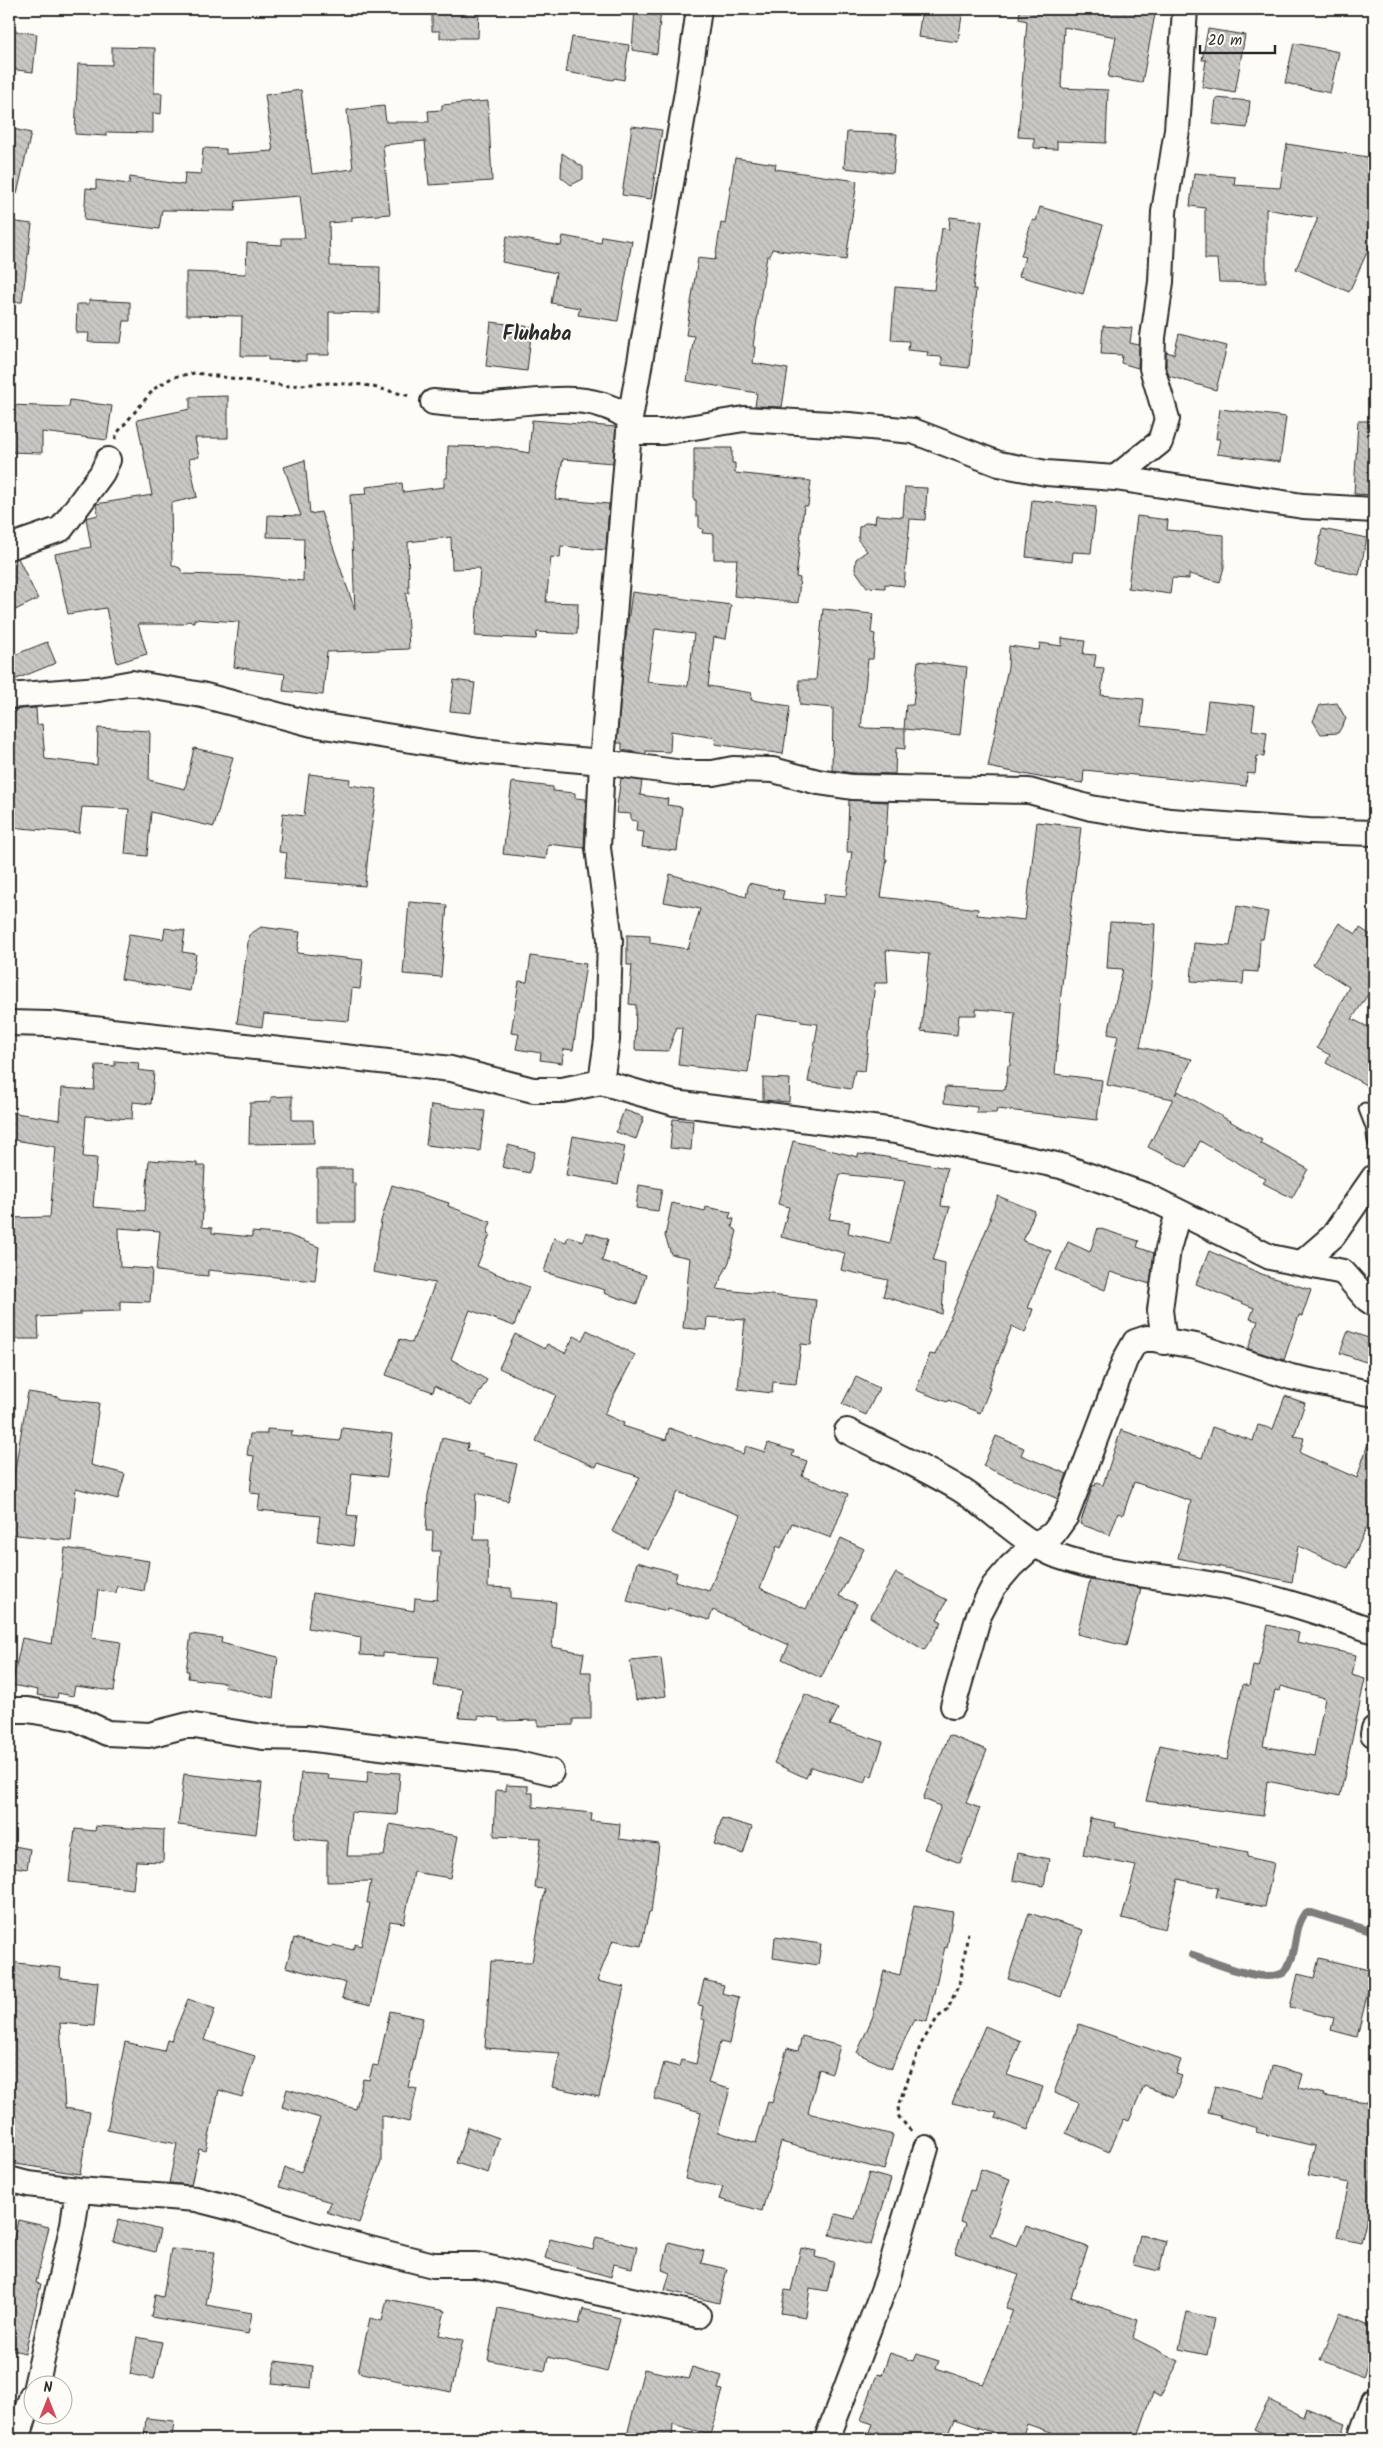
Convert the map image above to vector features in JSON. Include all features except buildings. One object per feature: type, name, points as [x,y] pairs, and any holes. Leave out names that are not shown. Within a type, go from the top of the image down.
[{"type":"street","points":[[601,1082],[607,1040],[610,940],[598,848],[602,762],[629,426],[687,92],[698,9]]},
{"type":"street","points":[[1115,478],[1160,442],[1167,419],[1152,368],[1153,337],[1161,282],[1164,212],[1177,130],[1184,9]]},
{"type":"street","points":[[433,402],[491,405],[538,399],[597,402],[618,410],[629,426],[662,432],[744,419],[849,424],[913,431],[999,464],[1027,470],[1115,478],[1304,506],[1374,510]]},
{"type":"street","points":[[9,546],[61,529],[102,473],[108,460]]},
{"type":"street","points":[[9,696],[99,689],[132,683],[202,695],[312,724],[479,751],[602,762],[683,773],[713,773],[733,769],[772,770],[818,782],[852,787],[1029,791],[1123,814],[1170,821],[1309,831],[1374,833]]},
{"type":"street","points":[[9,1024],[49,1024],[451,1069],[533,1090],[562,1090],[601,1082],[674,1103],[896,1131],[1061,1166],[1147,1196],[1270,1257],[1303,1262],[1343,1272],[1367,1299],[1374,1304]]},
{"type":"street","points":[[1303,1262],[1333,1236],[1374,1177]]},
{"type":"street","points":[[1164,1342],[1160,1310],[1168,1249],[1178,1213]]},
{"type":"street","points":[[953,1706],[979,1615],[994,1586],[1011,1566],[1034,1545],[1053,1534],[1066,1516],[1125,1360],[1135,1342],[1147,1338],[1215,1351],[1291,1376],[1374,1394]]},
{"type":"street","points":[[847,1431],[958,1487],[987,1507],[1034,1545],[1058,1556],[1117,1573],[1204,1583],[1270,1599],[1374,1631]]},
{"type":"street","points":[[9,1710],[28,1710],[75,1718],[107,1733],[149,1735],[188,1725],[262,1736],[306,1738],[514,1763],[551,1772]]},
{"type":"street","points":[[827,2439],[887,2280],[926,2148]]},
{"type":"street","points":[[9,2179],[28,2184],[78,2190],[196,2199],[235,2209],[312,2234],[433,2266],[476,2265],[698,2315]]},
{"type":"street","points":[[38,2376],[73,2224],[78,2190]]},
{"type":"street","points":[[1360,2439],[1374,2400]]},
{"type":"street","points":[[17,2439],[22,2424]]},
{"type":"lane","points":[[1364,1108],[1372,1127],[1374,1141]]},
{"type":"path","points":[[108,460],[118,432],[154,389],[173,377],[195,373],[286,386],[328,383],[366,385],[433,402]]},
{"type":"path","points":[[906,2126],[899,2117],[898,2106],[921,2044],[938,2017],[947,2011],[958,1987],[966,1952],[968,1932]]},
{"type":"waterway","points":[[1193,1955],[1238,1971],[1263,1976],[1274,1976],[1283,1973],[1289,1966],[1299,1924],[1305,1913],[1312,1913],[1374,1932]]},
{"type":"district","name":"Fluhaba","points":[[537,335]]}]
